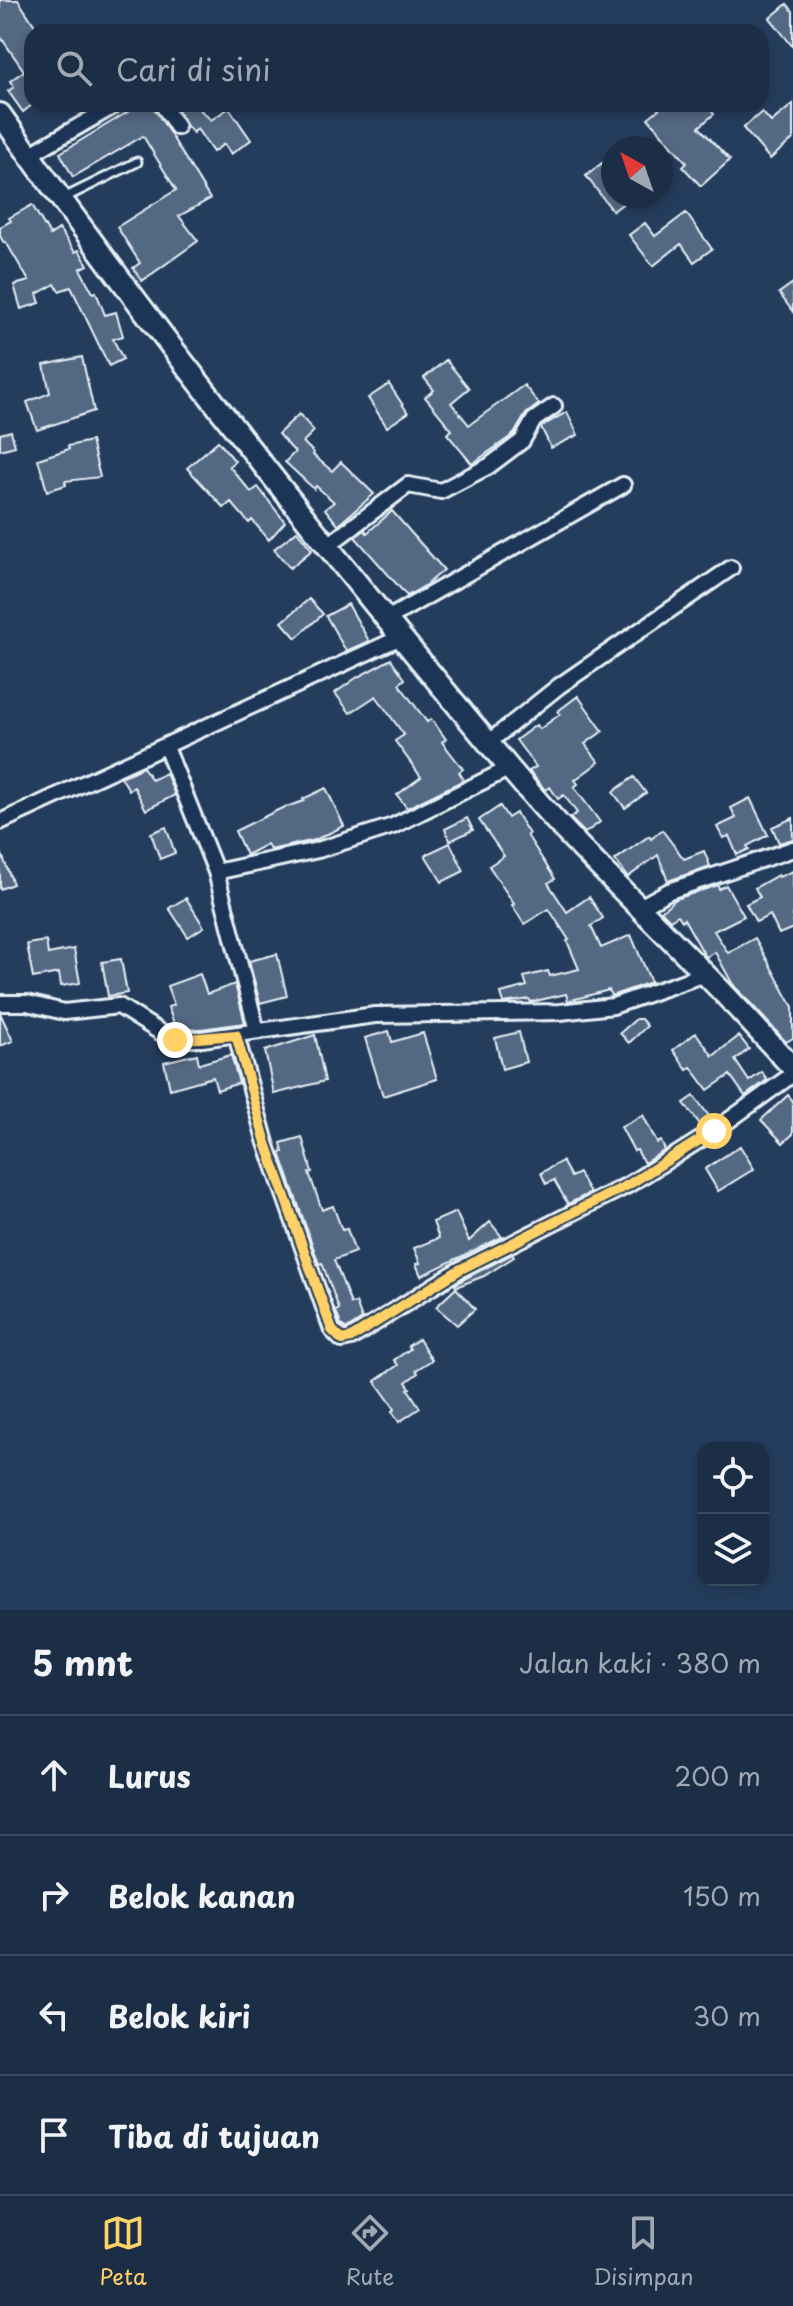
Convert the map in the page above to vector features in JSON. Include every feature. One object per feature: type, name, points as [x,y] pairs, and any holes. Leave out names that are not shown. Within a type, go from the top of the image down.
[{"type":"street","points":[[29,155],[103,112]]},
{"type":"street","points":[[167,112],[177,127]]},
{"type":"street","points":[[0,114],[149,321],[401,637],[510,768],[638,908],[793,1068]]},
{"type":"street","points":[[327,546],[408,485],[441,491],[489,466],[522,441],[534,420],[554,406]]},
{"type":"street","points":[[387,619],[623,485]]},
{"type":"street","points":[[489,742],[559,686],[731,568]]},
{"type":"street","points":[[0,822],[401,637]]},
{"type":"street","points":[[166,747],[216,872],[257,1031]]},
{"type":"street","points":[[216,872],[318,850],[393,826],[510,768]]},
{"type":"street","points":[[638,908],[669,891],[793,849]]},
{"type":"street","points":[[0,1003],[27,1003],[64,1012],[119,1006],[175,1040],[236,1035],[375,1015],[534,1013],[613,1006],[705,974]]},
{"type":"street","points":[[236,1035],[266,1143],[332,1330],[342,1340],[351,1338],[506,1244],[628,1185],[714,1131],[793,1074]]},
{"type":"lane","points":[[62,199],[137,162]]},
{"type":"building","points":[[0,0],[18,0],[34,24],[24,24],[24,71],[0,36]]},
{"type":"building","points":[[787,4],[793,11],[793,47],[770,18]]},
{"type":"building","points":[[24,71],[23,112],[8,91],[14,87],[10,81]]},
{"type":"building","points":[[793,104],[793,139],[770,159],[743,128],[762,112],[771,122]]},
{"type":"building","points":[[128,112],[157,112],[210,199],[179,216],[198,241],[142,281],[133,268],[140,263],[117,227],[176,190],[143,136],[73,177],[60,153]]},
{"type":"building","points":[[179,112],[202,112],[211,120],[223,112],[232,112],[251,140],[231,154],[224,144],[213,152],[197,129],[193,133]]},
{"type":"building","points":[[655,112],[712,112],[714,114],[699,127],[730,160],[701,186],[683,167],[687,163],[673,147],[673,136],[664,136],[648,118]]},
{"type":"building","points":[[601,164],[601,195],[586,176]]},
{"type":"building","points":[[32,205],[50,235],[59,229],[75,252],[79,250],[88,265],[80,269],[93,293],[96,292],[105,315],[116,312],[123,336],[113,339],[123,359],[109,366],[71,287],[59,291],[55,284],[37,294],[40,303],[21,309],[14,285],[29,281],[0,236],[0,227]]},
{"type":"building","points":[[686,213],[712,249],[694,262],[681,244],[653,266],[629,235],[645,223],[655,236]]},
{"type":"building","points":[[793,283],[793,312],[779,293]]},
{"type":"building","points":[[82,357],[94,411],[37,430],[27,402],[50,393],[44,365]]},
{"type":"building","points":[[446,360],[469,388],[451,403],[469,425],[524,385],[539,404],[526,414],[514,434],[472,464],[447,434],[452,430],[425,397],[434,390],[424,378]]},
{"type":"building","points":[[389,384],[408,413],[387,427],[368,398]]},
{"type":"building","points":[[567,412],[578,435],[551,448],[541,427]]},
{"type":"building","points":[[299,414],[314,431],[303,442],[313,455],[332,471],[341,462],[374,494],[338,525],[325,509],[334,502],[316,486],[314,489],[285,462],[295,452],[278,434]]},
{"type":"building","points":[[11,431],[15,446],[0,450],[0,434]]},
{"type":"building","points":[[91,441],[100,477],[65,481],[66,485],[47,491],[38,459],[69,449],[68,446]]},
{"type":"building","points":[[218,441],[235,461],[229,466],[251,492],[258,487],[285,522],[269,540],[231,502],[224,508],[187,468]]},
{"type":"building","points":[[392,511],[444,570],[407,596],[355,537],[365,530],[367,533]]},
{"type":"building","points":[[297,531],[312,550],[290,568],[274,549]]},
{"type":"building","points":[[309,599],[323,614],[296,638],[282,622]]},
{"type":"building","points":[[348,604],[369,641],[346,651],[326,616]]},
{"type":"building","points":[[391,659],[405,679],[399,684],[427,722],[431,719],[446,739],[442,742],[463,769],[459,772],[464,780],[407,808],[397,795],[421,777],[395,741],[404,735],[376,696],[350,713],[335,693]]},
{"type":"building","points":[[578,696],[603,731],[585,744],[599,762],[575,780],[578,784],[574,787],[600,822],[585,833],[570,818],[577,813],[564,795],[558,799],[550,787],[545,790],[529,771],[536,767],[516,740],[536,725],[540,729]]},
{"type":"building","points":[[143,767],[152,780],[166,773],[175,795],[146,810],[134,787],[129,790],[121,777]]},
{"type":"building","points":[[634,777],[646,793],[625,808],[613,792]]},
{"type":"building","points":[[326,788],[344,826],[315,840],[270,850],[267,844],[246,855],[235,831]]},
{"type":"building","points":[[750,798],[768,835],[737,855],[729,836],[723,838],[717,827],[736,818],[731,808]]},
{"type":"building","points":[[500,806],[508,818],[516,813],[555,879],[548,883],[567,912],[589,897],[603,918],[591,926],[601,948],[631,935],[651,982],[611,996],[609,990],[568,1001],[566,994],[531,1002],[529,999],[504,1003],[501,993],[527,986],[524,977],[548,971],[550,976],[579,969],[569,940],[549,909],[524,924],[489,866],[504,856],[479,820]]},
{"type":"building","points":[[467,818],[473,830],[450,841],[445,829]]},
{"type":"building","points":[[793,818],[793,839],[779,843],[772,827]]},
{"type":"building","points":[[166,827],[175,853],[160,859],[151,833]]},
{"type":"building","points":[[662,830],[684,859],[704,851],[710,866],[668,881],[658,855],[628,877],[615,860]]},
{"type":"building","points":[[450,843],[464,871],[442,882],[425,855]]},
{"type":"building","points":[[0,853],[13,884],[0,889]]},
{"type":"building","points":[[793,871],[793,928],[779,934],[770,915],[756,922],[746,904],[760,897],[755,888],[778,875]]},
{"type":"building","points":[[718,885],[719,889],[726,885],[744,916],[714,931],[728,953],[755,938],[793,1007],[793,1038],[786,1042],[732,983],[715,952],[706,957],[684,919],[682,921],[678,915],[670,920],[661,911],[676,899]]},
{"type":"building","points":[[186,898],[204,927],[188,937],[169,908]]},
{"type":"building","points":[[46,941],[48,954],[74,949],[80,983],[61,986],[59,973],[33,978],[27,944]]},
{"type":"building","points":[[277,954],[287,996],[260,1003],[249,961]]},
{"type":"building","points":[[121,959],[127,993],[108,996],[102,962]]},
{"type":"building","points":[[200,974],[207,994],[235,984],[245,1023],[176,1029],[168,1007],[174,1005],[167,986]]},
{"type":"building","points":[[0,1013],[13,1041],[0,1046]]},
{"type":"building","points":[[636,1019],[641,1019],[647,1026],[629,1043],[620,1033]]},
{"type":"building","points":[[389,1031],[392,1042],[423,1033],[437,1079],[383,1096],[365,1038]]},
{"type":"building","points":[[519,1032],[526,1062],[502,1069],[495,1038]]},
{"type":"building","points":[[696,1033],[713,1056],[739,1036],[749,1049],[735,1060],[749,1081],[762,1072],[767,1080],[745,1096],[730,1075],[708,1090],[691,1067],[687,1070],[673,1050]]},
{"type":"building","points":[[315,1035],[325,1081],[274,1094],[265,1051]]},
{"type":"building","points":[[197,1054],[199,1064],[231,1055],[239,1083],[217,1090],[213,1077],[170,1089],[164,1062]]},
{"type":"building","points":[[788,1095],[793,1101],[793,1134],[783,1143],[761,1120]]},
{"type":"building","points":[[694,1096],[712,1120],[702,1127],[684,1103]]},
{"type":"building","points":[[643,1115],[657,1143],[661,1141],[665,1150],[644,1163],[621,1127]]},
{"type":"building","points":[[302,1137],[312,1172],[309,1173],[322,1210],[333,1206],[342,1230],[347,1229],[355,1252],[334,1260],[351,1304],[356,1303],[362,1319],[347,1329],[341,1325],[336,1311],[339,1309],[322,1263],[319,1264],[280,1153],[283,1152],[281,1143]]},
{"type":"building","points":[[740,1146],[754,1169],[718,1191],[705,1169]]},
{"type":"building","points":[[562,1161],[571,1177],[579,1173],[590,1193],[568,1204],[554,1180],[546,1184],[541,1173]]},
{"type":"building","points":[[456,1212],[469,1241],[490,1222],[502,1237],[421,1276],[414,1248],[439,1238],[433,1222]]},
{"type":"building","points":[[512,1254],[514,1257],[484,1276],[456,1287],[464,1279]]},
{"type":"building","points":[[456,1288],[475,1309],[457,1325],[436,1307]]},
{"type":"building","points":[[419,1339],[432,1360],[416,1370],[418,1373],[406,1382],[420,1408],[399,1422],[392,1411],[395,1409],[375,1381],[398,1365],[394,1360]]},
{"type":"route","points":[[175,1040],[236,1035],[266,1143],[332,1330],[342,1340],[351,1338],[506,1244],[628,1185],[714,1131]]}]
